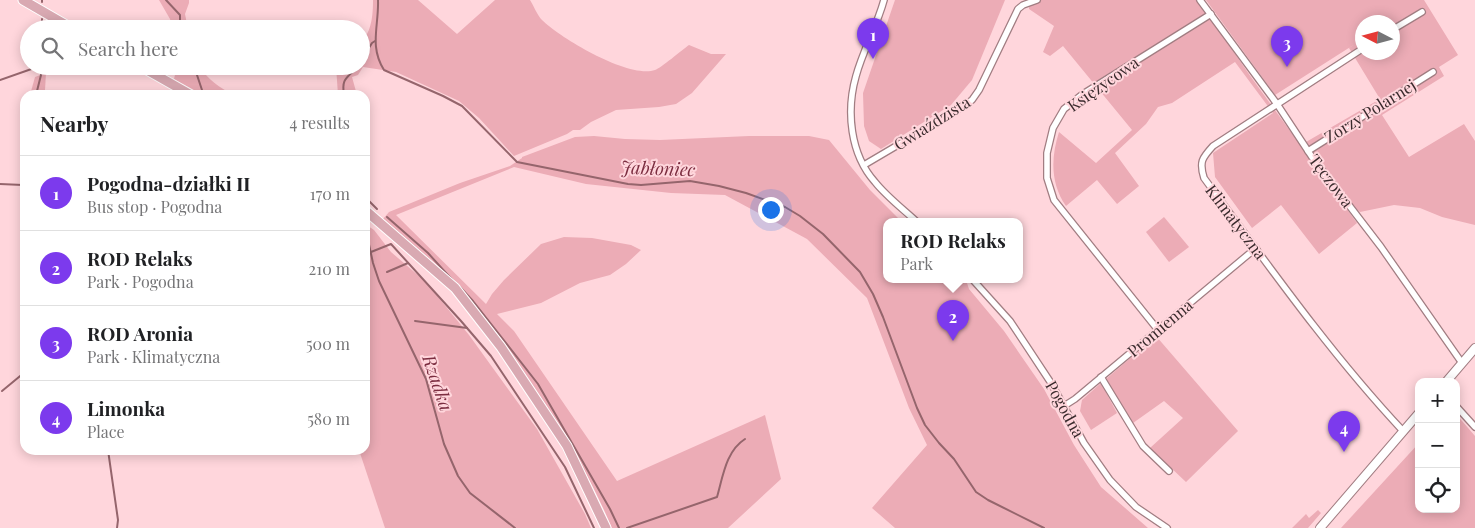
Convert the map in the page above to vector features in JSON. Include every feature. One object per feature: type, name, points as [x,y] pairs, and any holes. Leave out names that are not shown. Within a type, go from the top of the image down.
[{"type":"main road","points":[[23,0],[57,20]]},
{"type":"main road","points":[[156,75],[182,90]]},
{"type":"main road","points":[[370,214],[454,288],[501,347],[567,446],[606,528]]},
{"type":"street","points":[[884,0],[856,75],[851,94],[850,114],[852,130],[864,165],[874,182],[913,218]]},
{"type":"street","name":"Gwiaździsta","points":[[864,165],[959,110],[972,100],[979,90],[1018,10],[1024,5],[1037,0]]},
{"type":"street","name":"Tęczowa","points":[[1200,0],[1277,104],[1308,151],[1381,247],[1460,361]]},
{"type":"street","points":[[1400,25],[1422,12]]},
{"type":"street","name":"Księżycowa","points":[[1158,330],[1054,200],[1047,178],[1047,152],[1053,128],[1064,109],[1083,94],[1211,14]]},
{"type":"street","name":"Klimatyczna","points":[[1355,54],[1213,146],[1202,161],[1201,170],[1204,178],[1324,339],[1355,379],[1403,431]]},
{"type":"street","name":"Zorzy Polarnej","points":[[1308,151],[1433,72]]},
{"type":"street","name":"Promienna","points":[[1064,406],[1101,378],[1256,248]]},
{"type":"street","name":"Pogodna","points":[[976,283],[1010,321],[1051,383],[1084,443],[1110,480],[1136,507],[1167,528]]},
{"type":"street","points":[[1449,378],[1460,361],[1475,348]]},
{"type":"street","points":[[1101,378],[1143,446],[1169,470]]},
{"type":"street","points":[[1460,410],[1475,426]]},
{"type":"street","points":[[1320,528],[1415,418]]},
{"type":"shaded area","points":[[159,0],[189,0],[185,14],[186,20],[170,19]]},
{"type":"shaded area","points":[[373,0],[418,0],[457,34],[495,0],[530,0],[542,20],[551,28],[596,55],[629,69],[643,71],[658,69],[689,45],[711,54],[726,54],[692,93],[676,104],[616,110],[591,122],[580,130],[573,130],[514,156],[479,118],[459,101],[396,72],[370,68],[370,28]]},
{"type":"shaded area","points":[[895,0],[1005,0],[972,80],[951,105],[881,149],[869,141],[864,126],[863,93]]},
{"type":"shaded area","points":[[1029,0],[1198,0],[1251,77],[1357,223],[1319,254],[1281,205],[1252,228],[1215,177],[1213,153],[1273,113],[1235,62],[1172,103],[1158,107],[1146,124],[1115,153],[1139,186],[1117,204],[1097,180],[1066,206],[1057,188],[1053,160],[1059,132],[1096,163],[1132,130],[1063,46],[1050,56],[1043,52],[1054,26],[1029,9]]},
{"type":"shaded area","points":[[1206,0],[1424,0],[1458,55],[1439,67],[1444,76],[1382,115],[1409,157],[1464,124],[1475,141],[1475,225],[1442,217],[1420,208],[1394,205],[1360,212],[1306,142],[1380,99],[1356,60],[1400,60],[1400,15],[1355,15],[1355,44],[1275,95]]},
{"type":"shaded area","points":[[1355,44],[1355,58],[1349,48]]},
{"type":"shaded area","points":[[46,75],[45,90],[31,90],[35,77]]},
{"type":"shaded area","points":[[175,75],[206,75],[225,90],[194,90],[174,79]]},
{"type":"shaded area","points":[[337,75],[358,75],[352,77],[356,90],[338,90]]},
{"type":"shaded area","points":[[594,136],[660,140],[749,136],[809,136],[829,140],[870,190],[898,218],[883,218],[883,283],[967,283],[969,289],[1004,331],[1044,389],[1074,445],[1101,487],[1148,528],[895,528],[872,508],[927,445],[909,408],[867,298],[807,239],[725,195],[671,193],[586,184],[514,167],[396,215],[486,304],[504,280],[541,244],[564,237],[592,238],[631,245],[641,250],[610,275],[580,283],[541,303],[497,314],[514,331],[617,481],[765,415],[781,479],[728,528],[612,528],[577,456],[549,411],[483,316],[449,278],[383,219],[389,212],[460,183],[510,166],[522,157],[575,137]]},
{"type":"shaded area","points":[[1164,217],[1189,247],[1169,262],[1146,232]]},
{"type":"shaded area","points":[[370,227],[391,252],[426,282],[469,335],[537,429],[591,528],[385,528],[361,455],[370,455]]},
{"type":"shaded area","points":[[1156,336],[1238,431],[1186,482],[1150,448],[1183,418],[1164,401],[1133,423],[1106,379]]},
{"type":"shaded area","points":[[1101,383],[1117,413],[1091,430],[1080,411],[1082,400]]},
{"type":"shaded area","points":[[1460,419],[1475,436],[1475,528],[1341,528],[1415,447],[1415,513],[1460,513]]},
{"type":"shaded area","points":[[1318,510],[1321,513],[1308,528],[1292,528],[1306,514],[1309,518]]},
{"type":"waterway","points":[[166,0],[180,15],[180,20]]},
{"type":"waterway","name":"Jabłoniec","points":[[378,0],[376,44],[379,61],[384,70],[462,106],[517,162],[628,184],[641,185],[690,181],[719,186],[746,193],[785,207],[823,234],[860,272],[873,294],[925,425],[954,459],[976,492],[1044,528]]},
{"type":"waterway","name":"Rzadka","points":[[370,46],[375,41]]},
{"type":"waterway","points":[[0,80],[20,73]]},
{"type":"waterway","points":[[37,90],[41,75]]},
{"type":"waterway","points":[[197,75],[202,90]]},
{"type":"waterway","name":"Rzadka","points":[[343,90],[344,81],[349,75]]},
{"type":"waterway","points":[[0,184],[20,185]]},
{"type":"waterway","name":"Rzadka","points":[[370,202],[377,209]]},
{"type":"waterway","points":[[387,217],[428,253],[456,284]]},
{"type":"waterway","points":[[371,252],[391,244],[491,356],[565,467],[594,528]]},
{"type":"waterway","name":"Rzadka","points":[[370,249],[379,281],[426,379],[444,444],[458,476],[470,493],[515,528]]},
{"type":"waterway","points":[[387,272],[408,263]]},
{"type":"waterway","points":[[460,287],[538,384],[619,528]]},
{"type":"waterway","points":[[415,321],[467,328]]},
{"type":"waterway","points":[[2,391],[20,376]]},
{"type":"waterway","points":[[627,528],[717,497],[729,457],[733,450],[745,439]]},
{"type":"waterway","points":[[109,455],[118,520],[117,528]]},
{"type":"place","name":"Pogodna-działki II","points":[[873,59]]},
{"type":"place","name":"ROD Aronia","points":[[1287,67]]},
{"type":"place","name":"ROD Relaks","points":[[953,341]]},
{"type":"place","name":"Limonka","points":[[1344,452]]}]
